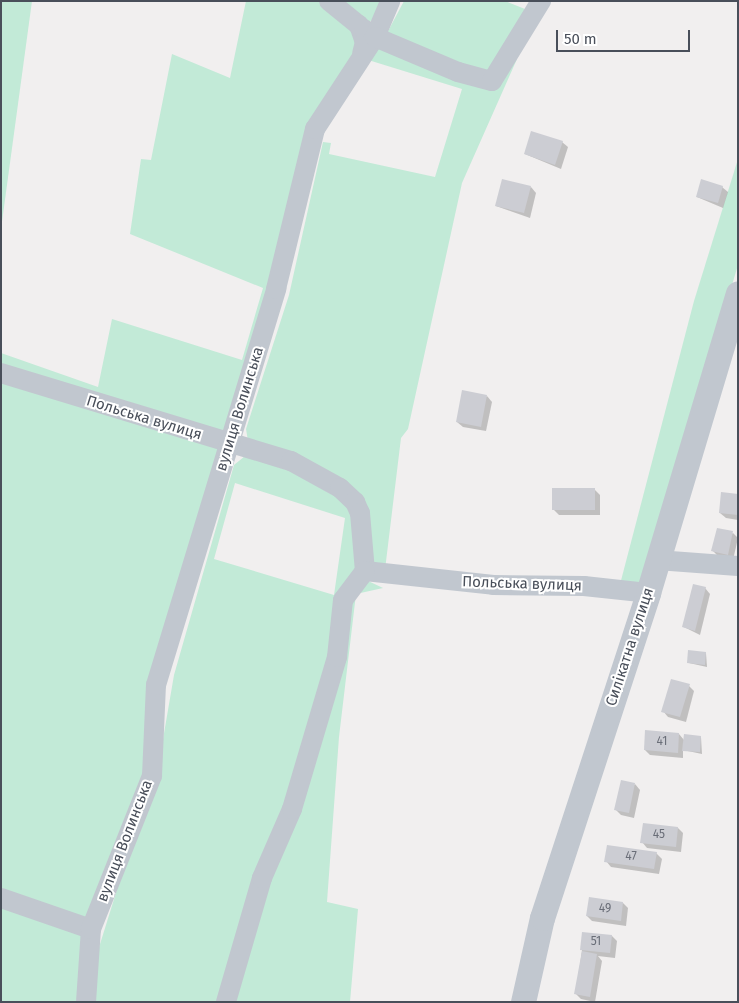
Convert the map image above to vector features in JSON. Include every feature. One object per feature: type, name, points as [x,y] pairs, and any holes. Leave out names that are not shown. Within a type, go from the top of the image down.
[{"type":"street","points":[[328,1],[375,37],[458,72],[492,81],[541,1]]},
{"type":"street","name":"вулиця Волинська","points":[[86,1002],[91,929],[152,776],[156,685],[276,289],[315,129],[362,54],[375,37],[390,1]]},
{"type":"street","points":[[359,25],[365,42],[362,54]]},
{"type":"street","name":"Силікатна вулиця","points":[[523,1002],[542,918],[648,592],[738,293]]},
{"type":"street","name":"Польська вулиця","points":[[1,373],[229,445],[291,461],[340,488],[360,513],[365,571],[493,585],[584,586],[648,592]]},
{"type":"street","points":[[657,560],[738,566]]},
{"type":"street","points":[[226,1002],[262,878],[292,809],[334,667],[343,600],[365,571]]},
{"type":"street","points":[[1,898],[91,929]]},
{"type":"green space","points":[[1,1],[32,1],[1,229]]},
{"type":"green space","points":[[246,1],[320,1],[354,29],[361,42],[333,93],[233,436],[1,366],[1,353],[98,387],[112,319],[242,360],[263,288],[130,234],[141,159],[151,160],[172,54],[230,78]]},
{"type":"green space","points":[[337,1],[395,1],[368,23]]},
{"type":"green space","points":[[404,1],[505,1],[525,9],[493,76],[387,33]]},
{"type":"green space","points":[[377,48],[470,79],[517,59],[462,183],[408,429],[401,438],[384,578],[372,573],[365,513],[248,441],[246,429],[289,295],[323,142],[331,143],[329,154],[435,177],[462,89],[365,59]]},
{"type":"green space","points":[[738,159],[738,265],[642,584],[618,592],[694,301]]},
{"type":"green space","points":[[1,377],[220,446],[167,673],[156,745],[76,1002],[1,1002]]},
{"type":"green space","points":[[245,456],[290,471],[351,505],[366,580],[383,588],[356,594],[339,737],[327,902],[358,909],[350,1002],[82,1002],[162,745],[174,675],[234,465]],"holes":[[[235,483],[345,518],[334,595],[214,559]]]},
{"type":"building","points":[[531,131],[563,141],[555,165],[524,154]]},
{"type":"building","points":[[502,179],[531,186],[524,213],[495,206]]},
{"type":"building","points":[[701,179],[723,186],[718,203],[696,197]]},
{"type":"building","points":[[462,390],[487,395],[481,427],[456,422]]},
{"type":"building","points":[[552,488],[595,488],[595,510],[552,510]]},
{"type":"building","points":[[721,492],[738,494],[738,515],[719,513]]},
{"type":"building","points":[[717,528],[733,531],[728,555],[711,551]]},
{"type":"building","points":[[693,584],[706,587],[695,631],[682,627]]},
{"type":"building","points":[[688,650],[706,652],[705,665],[687,663]]},
{"type":"building","points":[[671,679],[690,684],[680,717],[661,712]]},
{"type":"building","points":[[645,730],[679,733],[678,753],[644,750]]},
{"type":"building","points":[[684,734],[701,736],[700,752],[682,751]]},
{"type":"building","points":[[621,780],[635,783],[629,813],[614,810]]},
{"type":"building","points":[[643,823],[678,827],[676,847],[640,843]]},
{"type":"building","points":[[607,845],[657,852],[654,869],[604,862]]},
{"type":"building","points":[[589,897],[623,902],[621,921],[586,916]]},
{"type":"building","points":[[582,932],[612,935],[610,953],[580,950]]},
{"type":"building","points":[[582,951],[597,954],[590,997],[574,994]]}]
